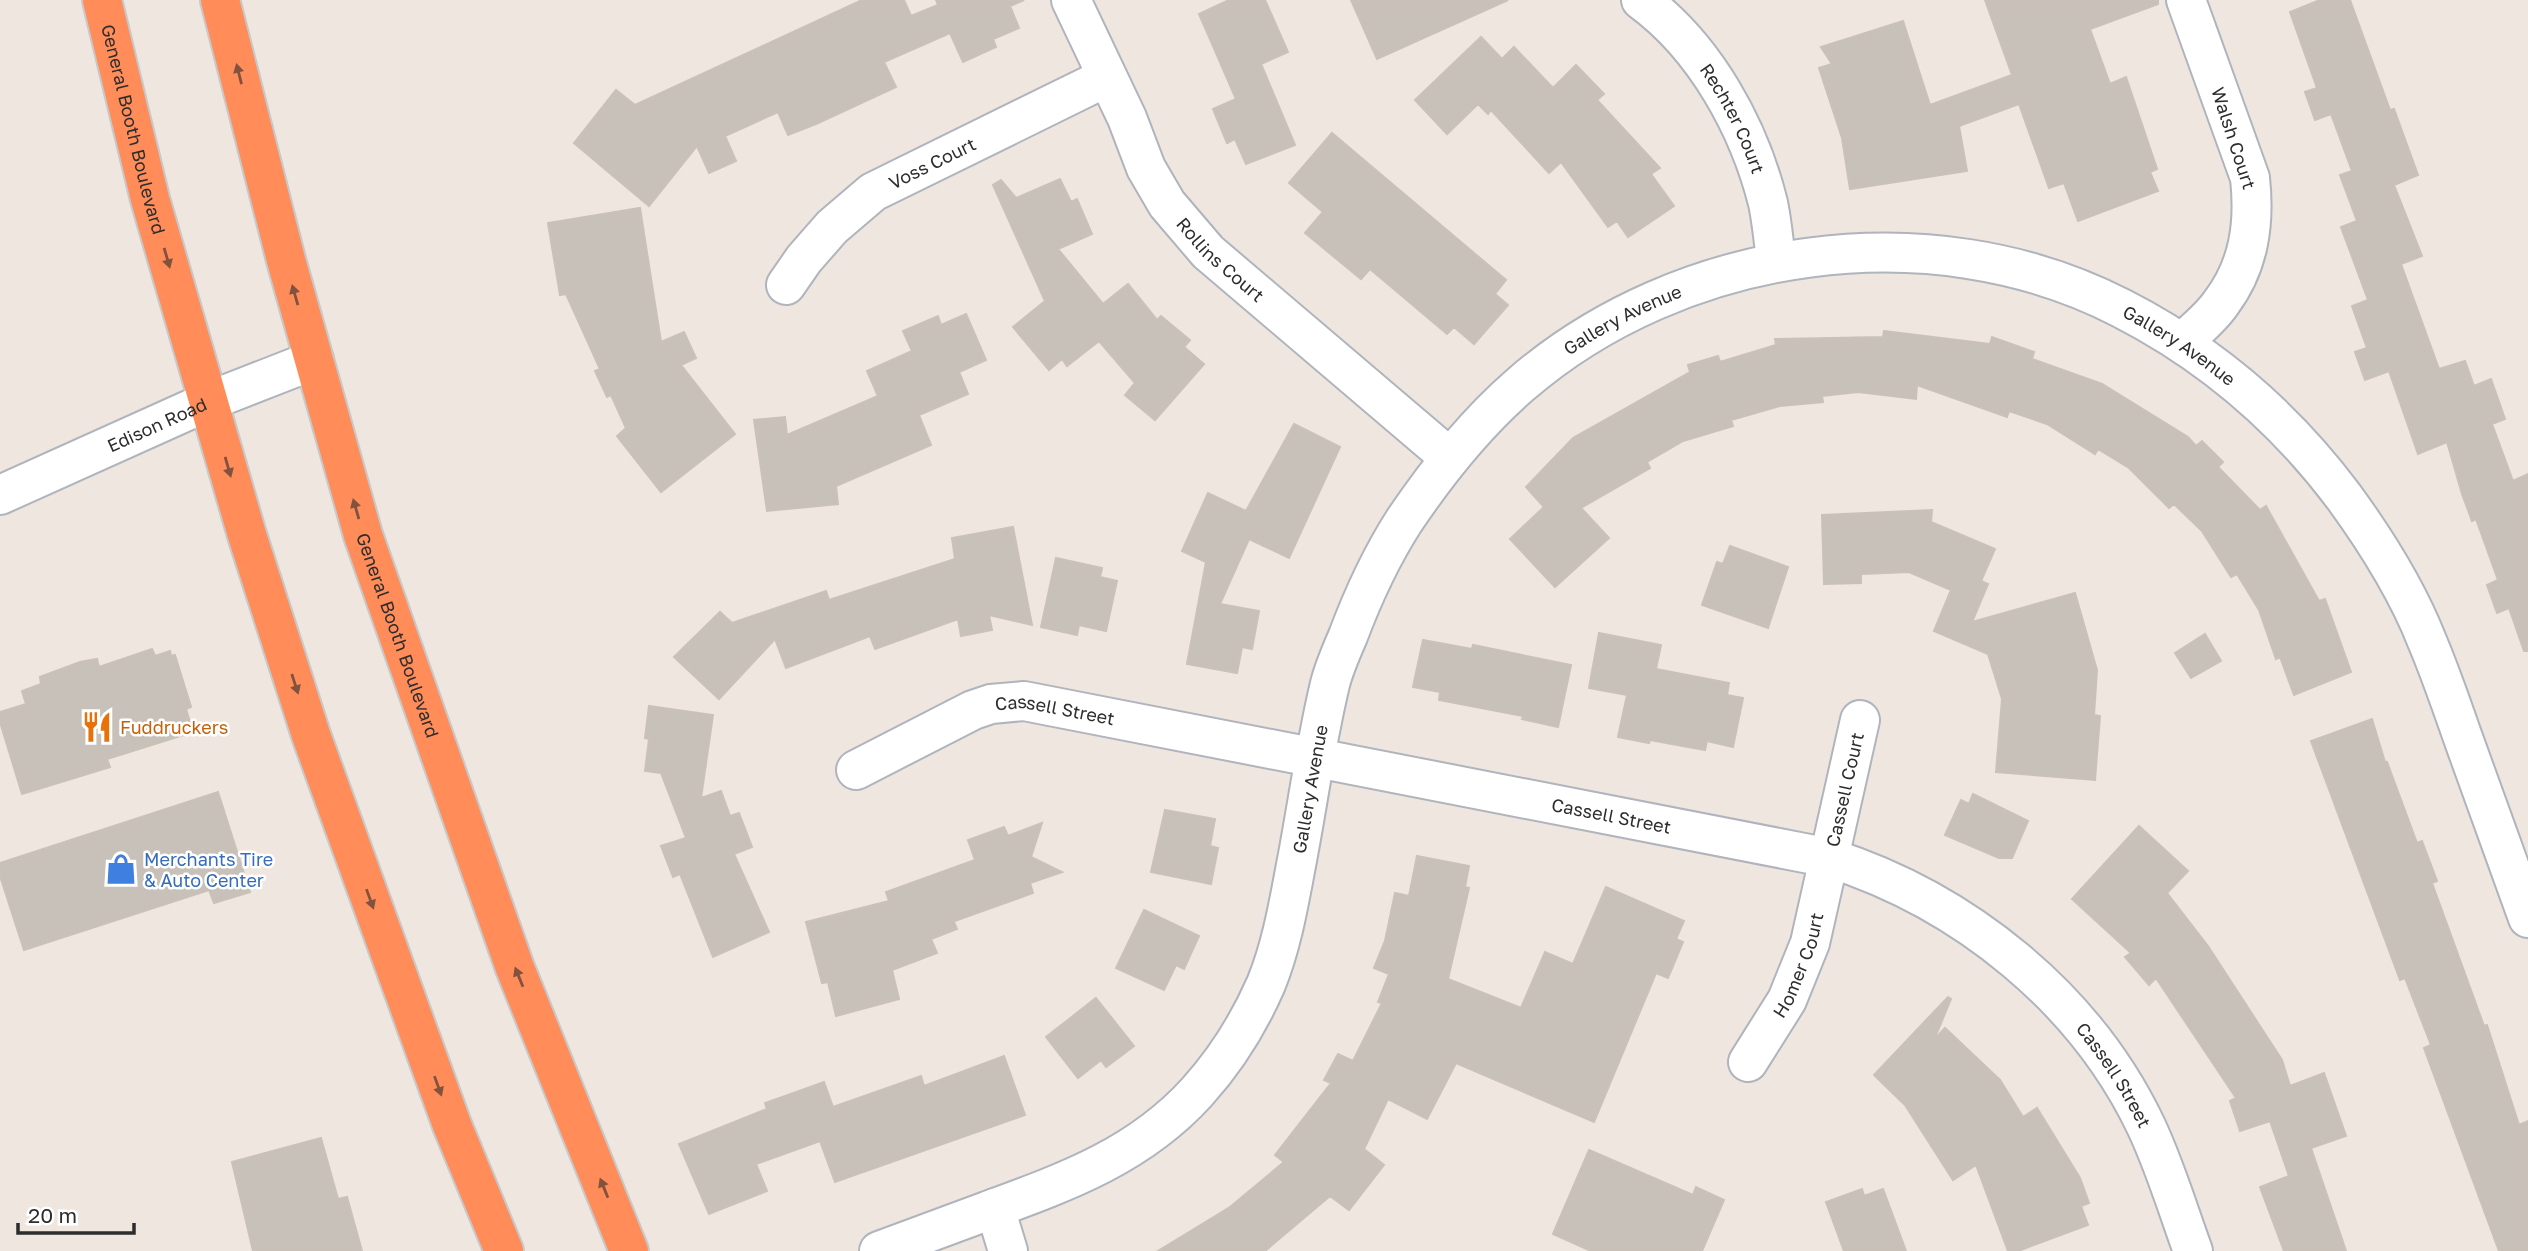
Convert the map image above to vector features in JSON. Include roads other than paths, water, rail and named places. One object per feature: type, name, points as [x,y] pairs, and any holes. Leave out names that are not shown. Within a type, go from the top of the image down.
[{"type":"highway","name":"General Booth Boulevard","points":[[102,0],[150,199],[247,535],[311,735],[452,1125],[504,1251]]},
{"type":"highway","name":"General Booth Boulevard","points":[[220,0],[286,261],[363,535],[515,968],[629,1251]]},
{"type":"street","name":"Rollins Court","points":[[1071,0],[1146,167],[1167,204],[1208,252],[1450,458]]},
{"type":"street","name":"Rechter Court","points":[[1641,0],[1656,11],[1681,37],[1717,84],[1745,136],[1768,204],[1776,262]]},
{"type":"street","name":"Walsh Court","points":[[2183,342],[2220,305],[2240,273],[2249,245],[2254,208],[2250,178],[2186,0]]},
{"type":"street","name":"Voss Court","points":[[786,285],[832,227],[873,192],[1107,77]]},
{"type":"street","name":"Gallery Avenue","points":[[879,1251],[1053,1187],[1105,1163],[1163,1124],[1197,1091],[1239,1036],[1266,984],[1284,929],[1332,677],[1365,591],[1402,524],[1450,458],[1520,385],[1577,343],[1639,308],[1704,281],[1776,262],[1886,253],[1955,258],[2011,268],[2117,305],[2183,342],[2246,390],[2290,432],[2343,495],[2388,563],[2426,636],[2528,918]]},
{"type":"street","name":"Edison Road","points":[[0,495],[209,401],[314,360]]},
{"type":"street","name":"Cassell Street","points":[[856,771],[973,710],[991,704],[1024,701],[1830,858],[1913,891],[1981,932],[2044,985],[2089,1035],[2120,1079],[2146,1127],[2193,1251]]},
{"type":"street","name":"Cassell Court","points":[[1830,858],[1860,720]]},
{"type":"street","name":"Homer Court","points":[[1748,1062],[1787,1000],[1810,943],[1830,858]]},
{"type":"street","points":[[995,1208],[1007,1251]]},
{"type":"place","name":"Fuddruckers","points":[[97,727]]},
{"type":"place","name":"Merchants Tire & Auto Center","points":[[121,869]]}]
